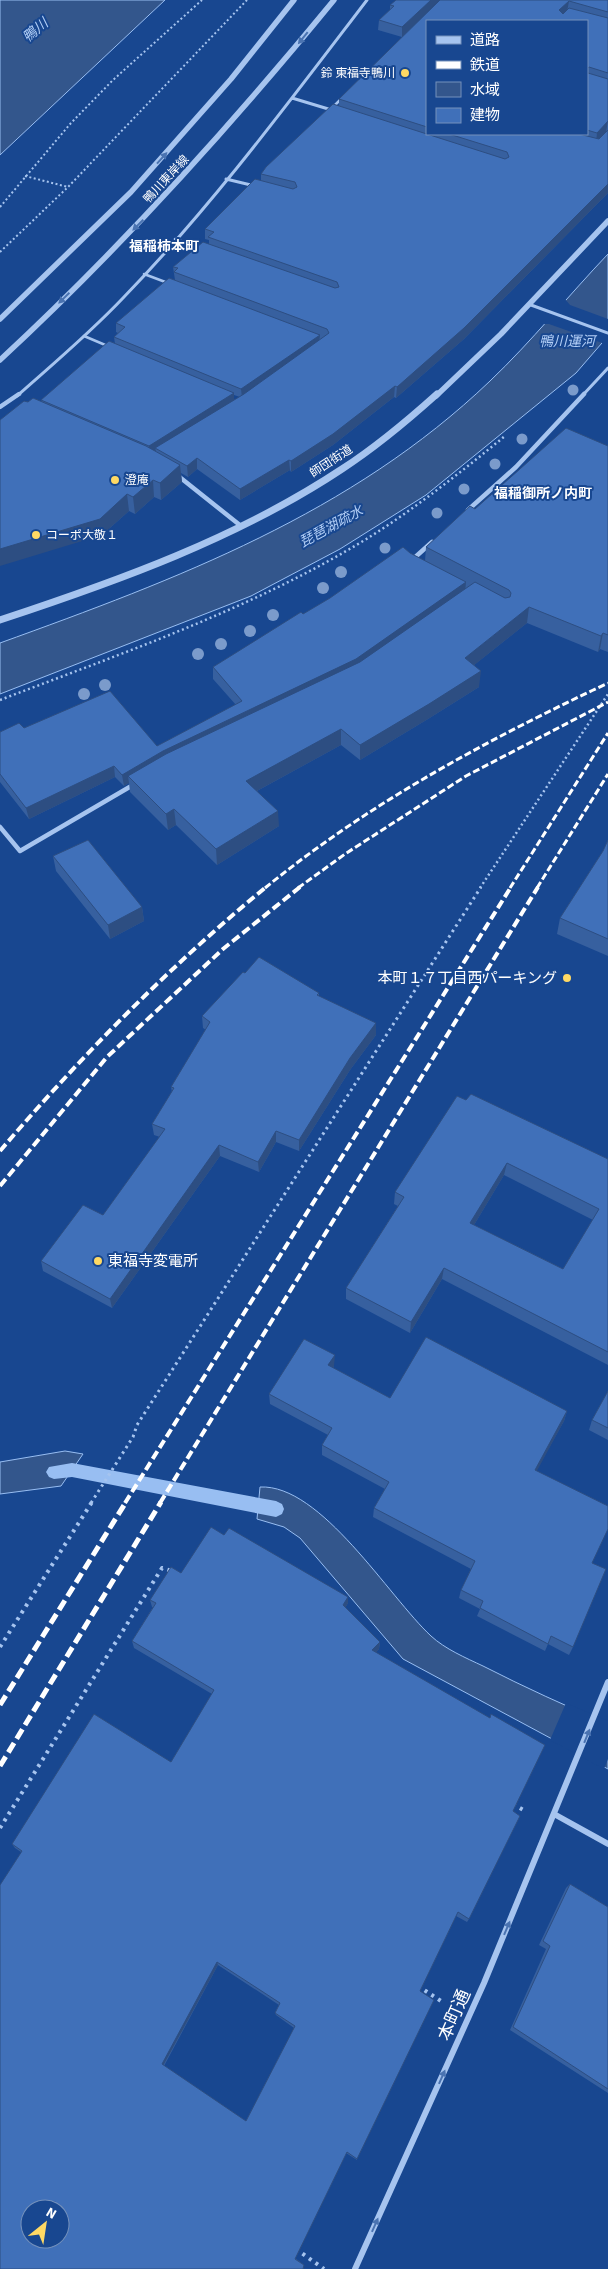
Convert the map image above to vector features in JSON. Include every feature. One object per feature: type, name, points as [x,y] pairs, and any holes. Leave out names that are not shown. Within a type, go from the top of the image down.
[{"type":"street","name":"鴨川東岸線","points":[[0,320],[131,192],[182,136],[294,0]]},
{"type":"street","name":"鴨川東岸線","points":[[0,360],[162,202],[216,142],[334,0]]},
{"type":"street","points":[[0,407],[12,400],[84,336],[144,274],[226,179],[292,98],[367,0]]},
{"type":"street","points":[[292,98],[339,112]]},
{"type":"street","points":[[226,179],[265,189]]},
{"type":"street","name":"師団街道","points":[[0,620],[56,602],[148,568],[241,526],[313,486],[383,440],[444,388],[531,305],[608,221]]},
{"type":"street","points":[[531,305],[608,334]]},
{"type":"street","points":[[467,511],[516,467],[608,368]]},
{"type":"street","points":[[12,400],[22,404]]},
{"type":"street","points":[[170,471],[241,526]]},
{"type":"street","points":[[420,566],[411,561],[439,536]]},
{"type":"street","points":[[0,827],[20,851],[140,781]]},
{"type":"street","name":"本町通","points":[[355,2269],[468,2019],[574,1770],[608,1682]]},
{"type":"street","points":[[554,1814],[608,1844]]},
{"type":"lane","points":[[330,109],[344,96]]},
{"type":"lane","points":[[175,239],[202,248]]},
{"type":"lane","points":[[144,274],[171,285]]},
{"type":"lane","points":[[84,336],[111,347]]},
{"type":"path","points":[[0,207],[25,176],[113,80],[202,0]]},
{"type":"path","points":[[0,252],[68,187],[247,0]]},
{"type":"path","points":[[25,176],[68,187]]},
{"type":"path","points":[[0,700],[254,598],[346,551],[431,497],[513,430]]},
{"type":"path","points":[[0,1647],[133,1437],[137,1425],[430,965],[608,694]]},
{"type":"path","points":[[0,1828],[162,1568],[178,1572]]},
{"type":"path","points":[[507,1801],[524,1811],[554,1814]]},
{"type":"path","points":[[410,1981],[468,2019]]},
{"type":"path","points":[[293,2246],[324,2269]]},
{"type":"water","name":"鴨川","points":[[0,0],[165,0],[0,155]]},
{"type":"water","name":"鴨川運河","points":[[608,254],[608,336],[576,373],[426,495],[340,549],[251,596],[0,694],[0,643],[132,594],[196,567],[259,538],[321,505],[380,469],[436,428],[490,381],[521,350]]},
{"type":"water","points":[[65,1451],[83,1454],[61,1486],[0,1494],[0,1462]]},
{"type":"water","points":[[260,1487],[283,1491],[307,1504],[330,1523],[353,1546],[414,1618],[431,1636],[443,1645],[529,1689],[608,1724],[608,1769],[403,1659],[300,1538],[284,1527],[257,1519]]},
{"type":"pier","points":[[564,298],[570,305],[608,319],[608,340],[605,344],[549,324],[542,324]]},
{"type":"pier","points":[[566,1703],[608,1721],[608,1759],[604,1769],[550,1740]]},
{"type":"building","points":[[396,0],[431,0],[402,27],[379,20],[394,6],[390,5]]},
{"type":"building","points":[[440,0],[608,0],[608,12],[569,1],[559,10],[563,14],[569,8],[608,18],[608,73],[588,68],[588,20],[426,20],[426,127],[339,99]]},
{"type":"building","points":[[588,73],[608,79],[608,121],[597,133],[588,130]]},
{"type":"building","points":[[333,104],[505,159],[509,157],[507,152],[452,135],[583,135],[599,139],[608,130],[608,184],[464,328],[397,387],[395,386],[333,434],[291,461],[289,460],[240,489],[197,458],[187,466],[155,448],[244,394],[329,333],[327,329],[174,272],[178,268],[173,267],[203,242],[335,288],[339,287],[337,282],[208,237],[214,232],[205,229],[255,179],[293,189],[297,187],[295,182],[261,174],[266,167]]},
{"type":"building","points":[[169,278],[320,335],[241,389],[114,337],[125,327],[116,323]]},
{"type":"building","points":[[109,341],[234,393],[149,446],[41,400]]},
{"type":"building","points":[[33,398],[146,446],[180,465],[160,483],[153,480],[133,497],[127,494],[100,519],[0,549],[0,420],[24,401],[28,402]]},
{"type":"building","points":[[566,428],[608,446],[608,635],[603,633],[601,636],[529,607],[465,658],[481,671],[429,704],[360,745],[341,729],[246,781],[278,811],[216,849],[174,809],[166,814],[128,776],[166,754],[360,662],[475,582],[505,598],[510,597],[511,593],[509,590],[426,547],[470,506],[475,509]]},
{"type":"building","points":[[403,547],[410,553],[466,582],[356,659],[163,751],[122,775],[114,766],[26,808],[0,774],[0,732],[19,723],[24,728],[110,691],[157,746],[242,701],[213,667],[301,612],[303,614],[330,598]]},
{"type":"building","points":[[88,840],[142,907],[108,925],[53,856]]},
{"type":"building","points":[[608,840],[608,939],[560,918],[603,851]]},
{"type":"building","points":[[259,957],[319,993],[317,995],[376,1023],[350,1058],[299,1140],[276,1131],[258,1162],[219,1145],[110,1299],[41,1261],[83,1205],[103,1215],[165,1129],[152,1124],[174,1088],[171,1087],[210,1022],[202,1016]]},
{"type":"building","points":[[471,1094],[608,1159],[608,1352],[444,1268],[411,1322],[346,1288],[404,1197],[395,1192],[457,1096],[466,1100]],"holes":[[[507,1163],[599,1209],[563,1269],[470,1223]]]},
{"type":"building","points":[[426,1337],[567,1411],[535,1470],[608,1506],[608,1529],[592,1563],[606,1569],[573,1647],[551,1636],[548,1644],[480,1608],[483,1601],[461,1590],[475,1561],[374,1508],[389,1482],[322,1445],[332,1428],[269,1394],[304,1339],[335,1355],[328,1365],[390,1398]]},
{"type":"building","points":[[608,1391],[608,1428],[592,1420]]},
{"type":"building","points":[[211,1527],[224,1535],[229,1528],[348,1597],[343,1605],[380,1642],[372,1650],[490,1718],[491,1714],[545,1745],[513,1811],[520,1816],[469,1919],[458,1912],[420,1991],[434,2000],[357,2159],[347,2152],[295,2259],[304,2265],[303,2269],[0,2269],[0,1885],[22,1851],[12,1844],[94,1714],[171,1762],[214,1690],[132,1641],[156,1603],[150,1600],[171,1567],[181,1573]],"holes":[[[217,1962],[280,2003],[275,2013],[295,2026],[246,2121],[162,2064]]]},
{"type":"building","points":[[570,1884],[608,1907],[608,2089],[513,2027],[550,1946],[543,1941]]},
{"type":"waterway","points":[[54,1472],[72,1470],[276,1509]]},
{"type":"railway","points":[[265,888],[345,828],[430,775],[518,727],[608,683]]},
{"type":"railway","points":[[298,888],[345,854],[466,776],[608,702]]},
{"type":"railway","points":[[510,888],[608,733]]},
{"type":"railway","points":[[537,888],[608,774]]},
{"type":"railway","points":[[0,1151],[63,1080],[127,1013],[195,948],[266,887]]},
{"type":"railway","points":[[0,1186],[107,1057],[223,949],[300,887]]},
{"type":"railway","points":[[125,1503],[511,887]]},
{"type":"railway","points":[[160,1503],[538,887]]},
{"type":"railway","points":[[0,1705],[126,1502]]},
{"type":"railway","points":[[0,1766],[161,1502]]},
{"type":"place","name":"鈴 東福寺鴨川","points":[[405,73]]},
{"type":"place","name":"澄庵","points":[[115,480]]},
{"type":"place","name":"コーポ大敬１","points":[[36,535]]},
{"type":"place","name":"本町１７丁目西パーキング","points":[[567,978]]},
{"type":"place","name":"東福寺変電所","points":[[98,1261]]},
{"type":"district","name":"福稲柿本町","points":[[164,246]]},
{"type":"district","name":"福稲御所ノ内町","points":[[543,493]]},
{"type":"water label","name":"琵琶湖疏水","points":[[331,526]]}]
